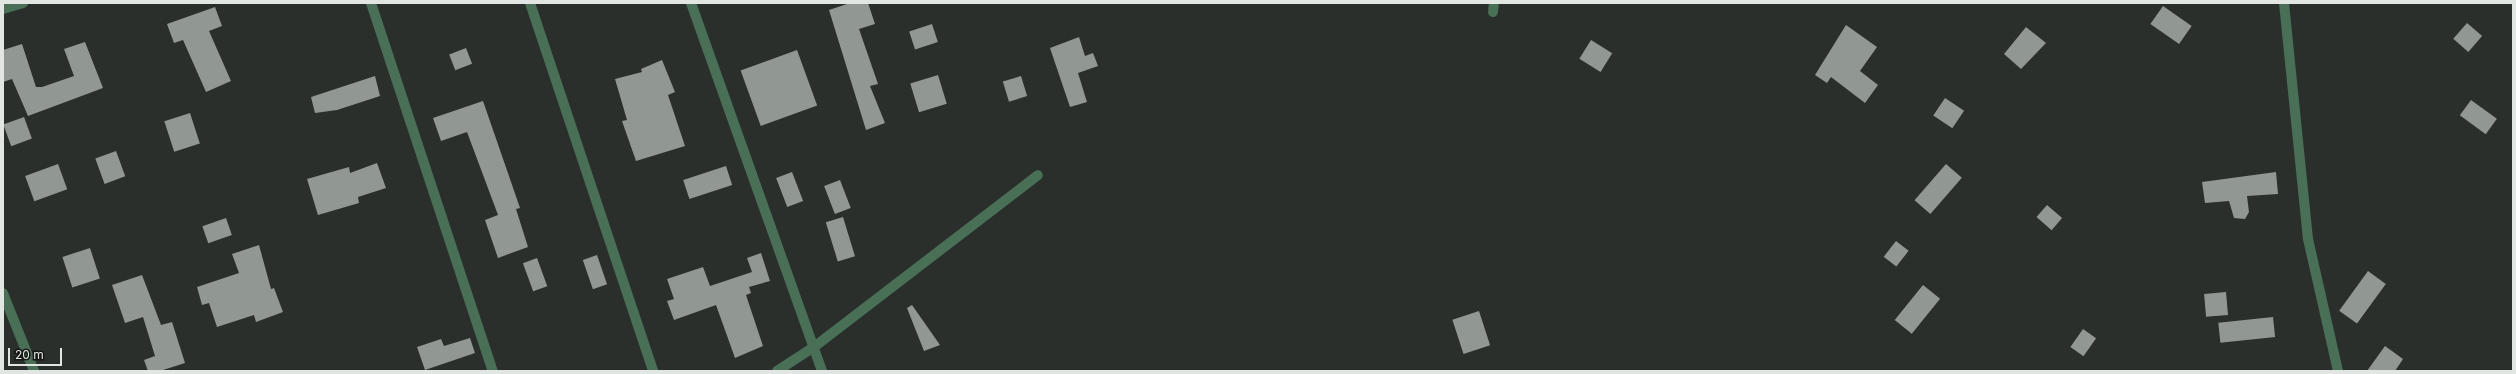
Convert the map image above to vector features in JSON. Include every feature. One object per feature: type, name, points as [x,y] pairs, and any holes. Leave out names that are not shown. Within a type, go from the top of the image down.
[{"type":"street","points":[[3,9],[23,3]]},
{"type":"street","points":[[371,3],[493,371]]},
{"type":"street","points":[[530,3],[653,371]]},
{"type":"street","points":[[691,3],[822,371]]},
{"type":"street","points":[[2284,3],[2308,239],[2338,371]]},
{"type":"street","points":[[777,371],[814,347],[1038,175]]},
{"type":"street","points":[[3,293],[34,371]]},
{"type":"building","points":[[850,3],[868,3],[875,24],[859,29],[878,84],[870,86],[885,123],[866,130],[829,10]]},
{"type":"building","points":[[2163,6],[2192,26],[2179,44],[2150,24]]},
{"type":"building","points":[[215,7],[222,26],[209,31],[231,81],[206,92],[183,40],[174,43],[167,24]]},
{"type":"building","points":[[2467,23],[2482,36],[2468,52],[2453,39]]},
{"type":"building","points":[[932,24],[938,42],[915,49],[909,31]]},
{"type":"building","points":[[1846,25],[1877,47],[1860,71],[1878,85],[1865,103],[1831,77],[1827,83],[1815,75]]},
{"type":"building","points":[[2026,27],[2046,43],[2021,69],[2004,54]]},
{"type":"building","points":[[1079,37],[1085,56],[1093,53],[1098,66],[1078,73],[1087,102],[1070,107],[1050,48]]},
{"type":"building","points":[[1591,40],[1612,53],[1601,72],[1579,59]]},
{"type":"building","points":[[85,42],[103,88],[28,116],[12,79],[3,82],[3,50],[22,44],[36,87],[42,87],[74,76],[64,49]]},
{"type":"building","points":[[466,48],[472,64],[455,70],[449,54]]},
{"type":"building","points":[[797,50],[817,105],[761,126],[741,71]]},
{"type":"building","points":[[662,60],[675,92],[668,95],[685,146],[636,161],[622,121],[627,120],[615,79],[642,72],[641,69]]},
{"type":"building","points":[[938,75],[947,104],[919,112],[910,83]]},
{"type":"building","points":[[375,76],[380,96],[337,110],[315,113],[311,97]]},
{"type":"building","points":[[1021,76],[1027,96],[1009,102],[1003,82]]},
{"type":"building","points":[[1945,98],[1964,111],[1952,128],[1933,115]]},
{"type":"building","points":[[2471,100],[2497,119],[2486,134],[2460,115]]},
{"type":"building","points":[[483,101],[520,208],[516,209],[528,247],[498,258],[485,220],[498,215],[467,132],[441,141],[433,118]]},
{"type":"building","points":[[190,113],[200,143],[174,152],[164,121]]},
{"type":"building","points":[[24,117],[32,139],[11,146],[3,125]]},
{"type":"building","points":[[116,151],[125,176],[105,184],[95,159]]},
{"type":"building","points":[[377,163],[386,188],[358,197],[359,203],[318,215],[307,179],[349,167],[350,173]]},
{"type":"building","points":[[58,164],[67,189],[34,201],[25,176]]},
{"type":"building","points":[[1946,164],[1962,178],[1930,214],[1915,200]]},
{"type":"building","points":[[726,166],[732,185],[689,199],[683,180]]},
{"type":"building","points":[[792,172],[803,201],[787,207],[776,178]]},
{"type":"building","points":[[2276,172],[2278,194],[2247,196],[2249,212],[2245,219],[2234,218],[2229,201],[2205,203],[2202,182]]},
{"type":"building","points":[[840,180],[851,208],[835,214],[824,186]]},
{"type":"building","points":[[2047,205],[2062,218],[2052,230],[2037,217]]},
{"type":"building","points":[[843,217],[855,256],[838,261],[826,222]]},
{"type":"building","points":[[226,218],[232,235],[208,243],[202,226]]},
{"type":"building","points":[[1896,241],[1909,251],[1896,267],[1884,257]]},
{"type":"building","points":[[259,245],[271,289],[274,288],[283,312],[256,322],[254,315],[217,327],[209,303],[202,305],[197,287],[239,273],[232,254]]},
{"type":"building","points":[[90,248],[100,278],[72,287],[62,257]]},
{"type":"building","points":[[761,253],[770,281],[749,287],[751,293],[746,295],[763,346],[735,358],[716,305],[674,320],[667,301],[674,299],[667,279],[703,267],[710,286],[752,272],[747,258]]},
{"type":"building","points":[[597,255],[607,284],[593,289],[583,260]]},
{"type":"building","points":[[537,258],[547,286],[533,291],[523,263]]},
{"type":"building","points":[[2368,271],[2386,284],[2357,324],[2339,311]]},
{"type":"building","points":[[142,275],[161,325],[172,322],[185,363],[160,371],[148,371],[144,360],[155,356],[143,317],[125,323],[112,285]]},
{"type":"building","points":[[1923,285],[1940,299],[1912,334],[1895,320]]},
{"type":"building","points":[[2226,292],[2228,315],[2206,317],[2204,294]]},
{"type":"building","points":[[912,305],[940,345],[924,351],[907,308]]},
{"type":"building","points":[[1479,311],[1490,345],[1463,354],[1452,320]]},
{"type":"building","points":[[2273,317],[2275,337],[2220,343],[2218,323]]},
{"type":"building","points":[[2083,329],[2096,338],[2083,356],[2070,347]]},
{"type":"building","points":[[470,338],[475,353],[425,370],[417,347],[441,339],[444,346]]},
{"type":"building","points":[[2385,346],[2403,359],[2395,371],[2367,371]]}]
